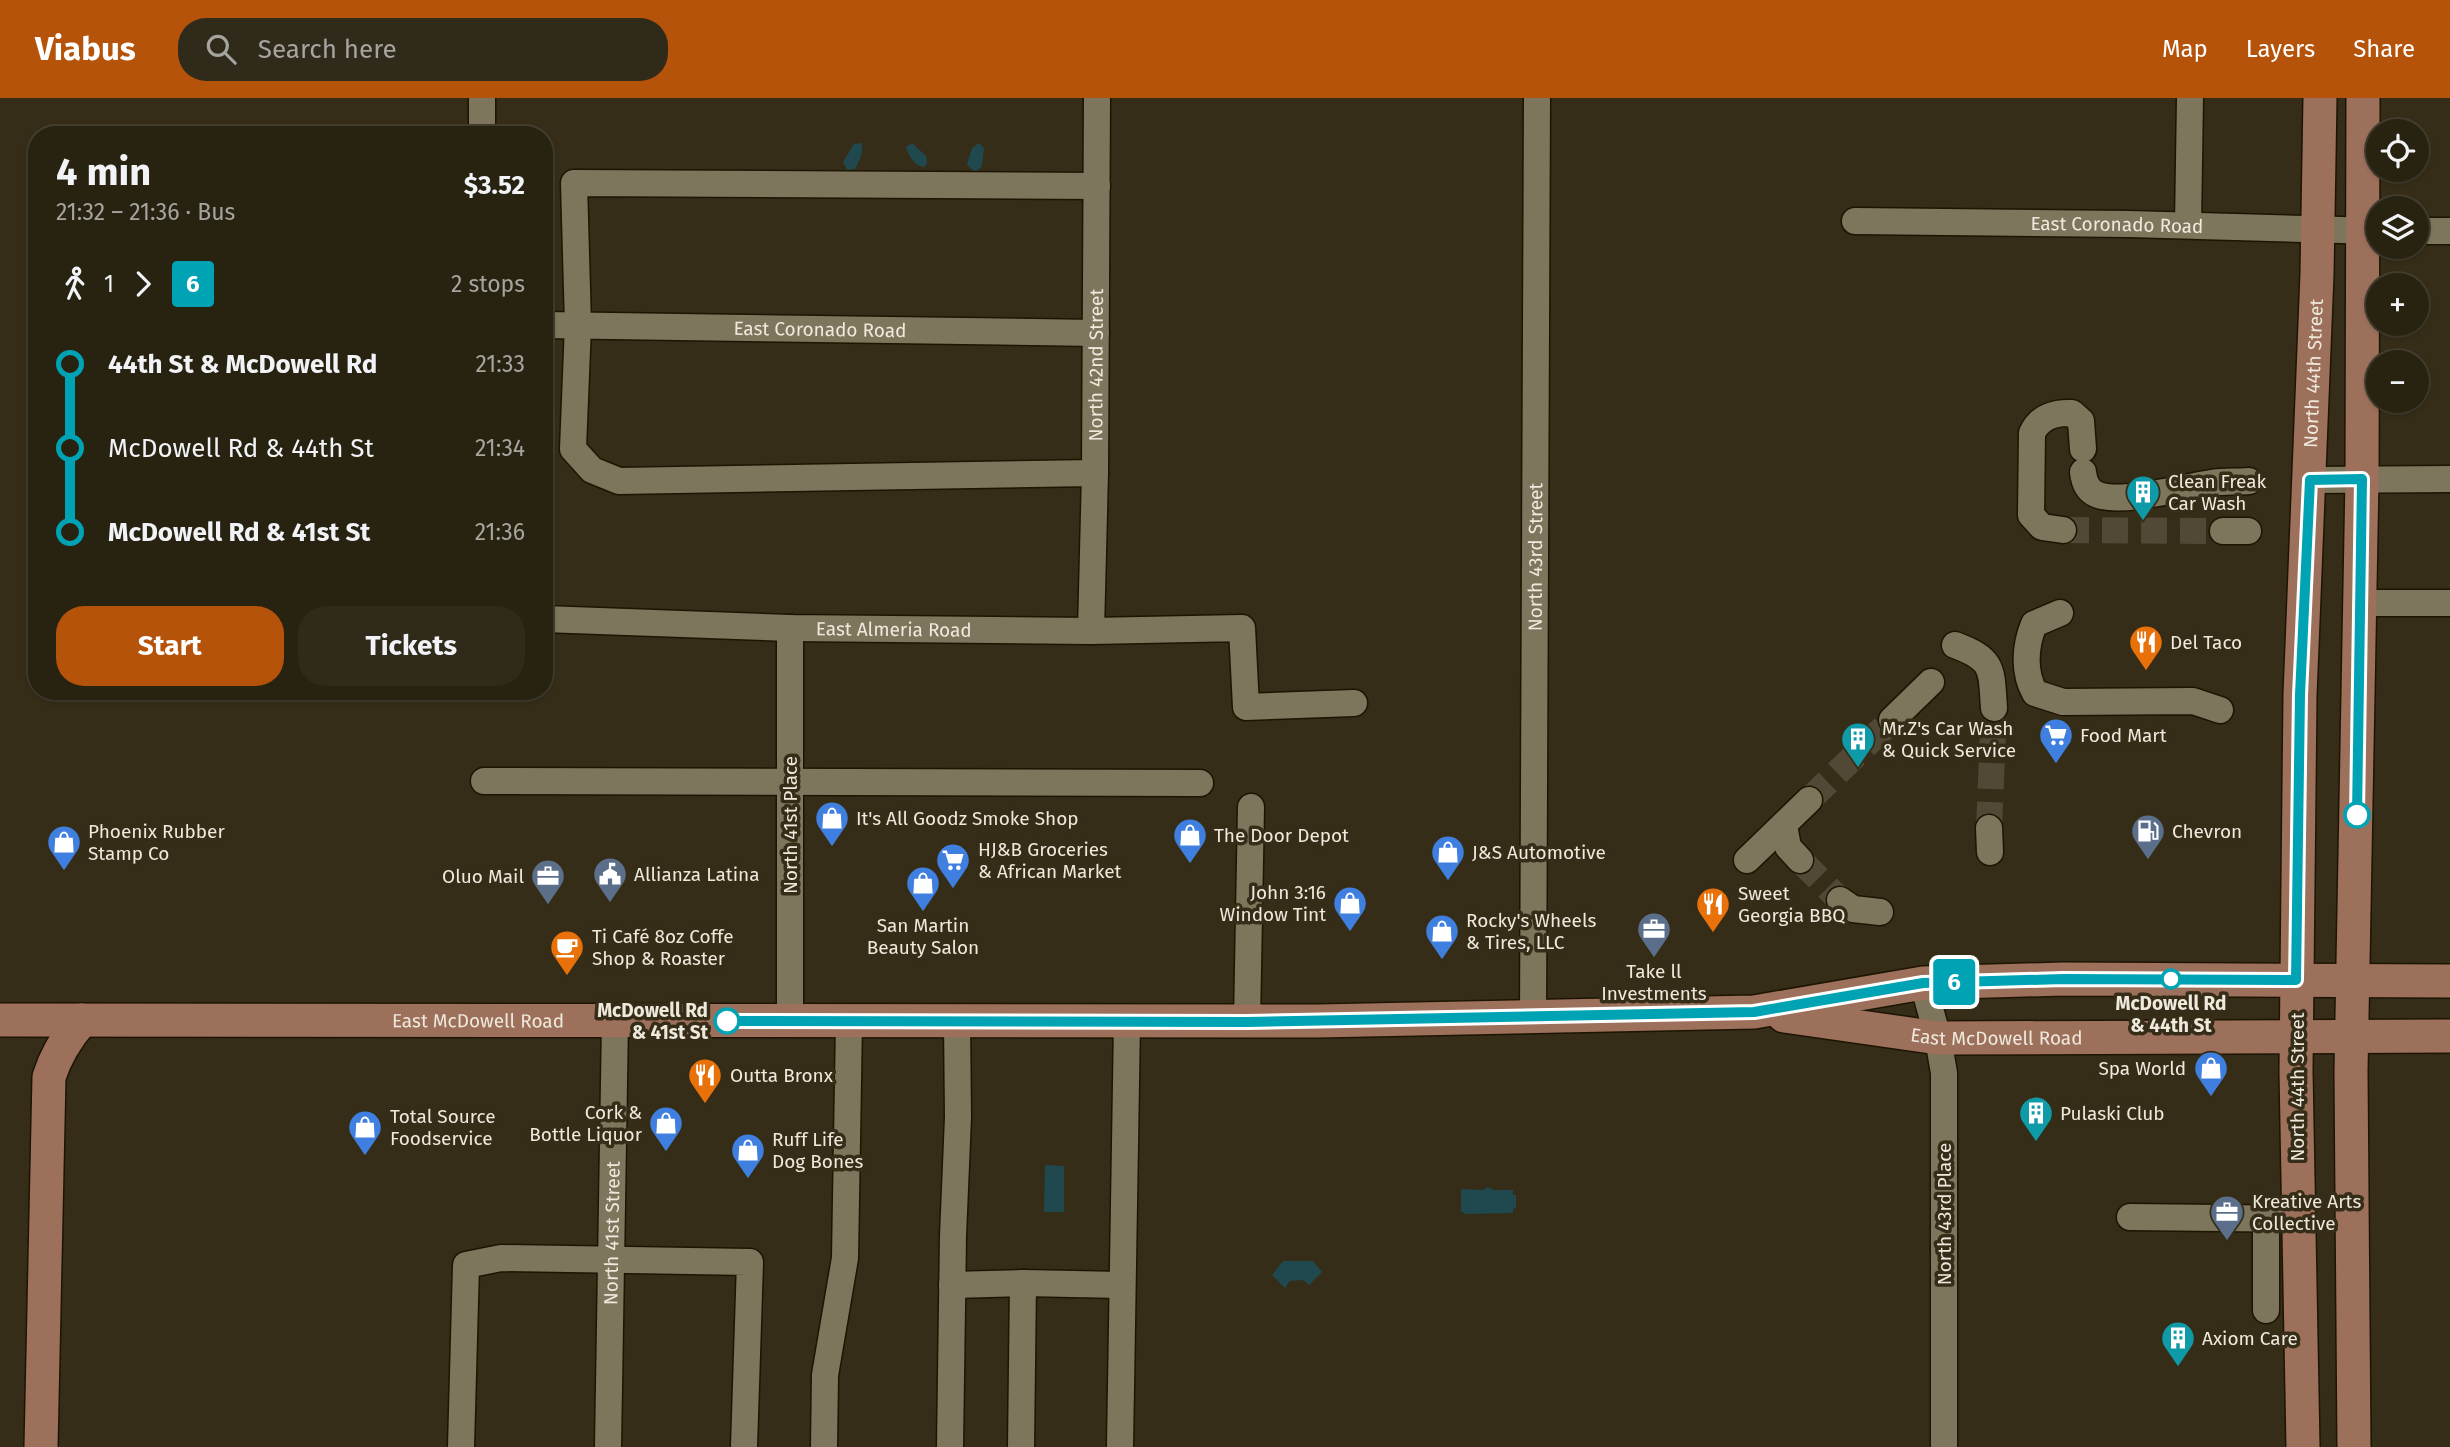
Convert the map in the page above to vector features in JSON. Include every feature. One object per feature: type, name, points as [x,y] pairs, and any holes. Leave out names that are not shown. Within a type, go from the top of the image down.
[{"type":"main road","name":"North 44th Street","points":[[2303,1447],[2296,980],[2300,695],[2319,230],[2320,98]]},
{"type":"main road","points":[[2363,98],[2368,196]]},
{"type":"main road","points":[[2354,1447],[2352,1037],[2362,479],[2369,259]]},
{"type":"main road","name":"East McDowell Road","points":[[0,1020],[1247,1022],[1754,1012],[1923,983],[2063,979],[2450,981]]},
{"type":"main road","name":"East McDowell Road","points":[[1754,1012],[1938,1038],[2450,1036]]},
{"type":"main road","points":[[41,1447],[49,1077],[67,1037],[82,1020]]},
{"type":"street","points":[[482,98],[482,126]]},
{"type":"street","name":"North 42nd Street","points":[[1091,631],[1095,473],[1097,98]]},
{"type":"street","name":"North 43rd Street","points":[[1534,1017],[1536,98]]},
{"type":"street","points":[[2188,225],[2190,98]]},
{"type":"street","points":[[1095,473],[619,481],[592,470],[572,449],[578,325],[574,183],[1097,186]]},
{"type":"street","name":"East Coronado Road","points":[[1855,221],[2188,225],[2366,231]]},
{"type":"street","points":[[2429,231],[2450,231]]},
{"type":"street","name":"East Coronado Road","points":[[553,325],[1096,333]]},
{"type":"street","points":[[2063,530],[2042,527],[2031,515],[2032,433],[2039,422],[2047,417],[2072,413],[2081,421],[2087,486],[2093,493],[2110,497],[2174,491],[2213,483],[2249,481]]},
{"type":"street","points":[[2310,480],[2450,479]]},
{"type":"street","points":[[2360,603],[2450,603]]},
{"type":"street","points":[[2060,613],[2034,624],[2027,640],[2029,682],[2035,693],[2063,702],[2193,701],[2220,710]]},
{"type":"street","name":"East Almeria Road","points":[[553,619],[790,628],[1091,631],[1242,628],[1246,707],[1354,703]]},
{"type":"street","name":"North 41st Place","points":[[790,628],[790,1021]]},
{"type":"street","points":[[1955,645],[1975,653],[1991,670],[1993,708]]},
{"type":"street","points":[[1892,720],[1931,682]]},
{"type":"street","points":[[484,781],[1200,783]]},
{"type":"street","points":[[1747,860],[1809,800]]},
{"type":"street","points":[[1247,1022],[1251,807]]},
{"type":"street","points":[[1783,825],[1788,847],[1800,860]]},
{"type":"street","points":[[1840,900],[1853,909],[1880,912]]},
{"type":"street","name":"North 43rd Place","points":[[1923,983],[1938,1038],[1945,1092],[1944,1447]]},
{"type":"street","name":"North 41st Street","points":[[608,1447],[615,1021]]},
{"type":"street","points":[[824,1447],[825,1375],[845,1258],[849,1022]]},
{"type":"street","points":[[950,1447],[958,1117],[957,1022]]},
{"type":"street","points":[[1120,1447],[1127,1022]]},
{"type":"street","points":[[2130,1217],[2299,1219]]},
{"type":"street","points":[[2266,1218],[2266,1310]]},
{"type":"street","points":[[461,1447],[466,1265],[501,1258],[750,1262],[744,1447]]},
{"type":"street","points":[[1021,1447],[1023,1283]]},
{"type":"street","points":[[952,1285],[1122,1285]]},
{"type":"water","points":[[861,143],[862,152],[857,166],[847,170],[843,162],[854,144]]},
{"type":"water","points":[[912,143],[926,156],[927,164],[924,167],[915,163],[909,154],[906,147]]},
{"type":"water","points":[[979,143],[984,148],[982,166],[973,171],[967,164],[972,148]]},
{"type":"water","points":[[1045,1165],[1064,1166],[1064,1212],[1044,1212]]},
{"type":"water","points":[[1488,1187],[1494,1190],[1513,1190],[1513,1195],[1516,1195],[1516,1208],[1513,1213],[1465,1214],[1461,1211],[1461,1189],[1483,1190]]},
{"type":"water","points":[[1283,1261],[1313,1261],[1322,1272],[1309,1285],[1303,1280],[1290,1281],[1285,1288],[1272,1275]]},
{"type":"tunnel","points":[[2063,530],[2223,531]]},
{"type":"tunnel","points":[[1989,828],[1994,708]]},
{"type":"tunnel","points":[[1809,800],[1892,720]]},
{"type":"tunnel","points":[[1800,860],[1840,900]]},
{"type":"bus line","name":"6","points":[[727,1021],[1247,1022],[1754,1012],[1923,983],[2063,979],[2296,980],[2300,695],[2310,480],[2362,479],[2357,815]]},
{"type":"place","name":"Clean Freak Car Wash","points":[[2143,522]]},
{"type":"place","name":"Del Taco","points":[[2146,672]]},
{"type":"place","name":"Food Mart","points":[[2056,765]]},
{"type":"place","name":"Mr.Z's Car Wash & Quick Service","points":[[1858,769]]},
{"type":"place","name":"It's All Goodz Smoke Shop","points":[[832,848]]},
{"type":"place","name":"Chevron","points":[[2148,861]]},
{"type":"place","name":"The Door Depot","points":[[1190,865]]},
{"type":"place","name":"Phoenix Rubber Stamp Co","points":[[64,872]]},
{"type":"place","name":"J&S Automotive","points":[[1448,882]]},
{"type":"place","name":"HJ&B Groceries & African Market","points":[[953,890]]},
{"type":"place","name":"Allianza Latina","points":[[610,904]]},
{"type":"place","name":"Oluo Mail","points":[[548,906]]},
{"type":"place","name":"San Martin Beauty Salon","points":[[923,913]]},
{"type":"place","name":"John 3:16 Window Tint","points":[[1350,933]]},
{"type":"place","name":"Sweet Georgia BBQ","points":[[1713,934]]},
{"type":"place","name":"Take ll Investments","points":[[1654,959]]},
{"type":"place","name":"Rocky's Wheels & Tires, LLC","points":[[1442,961]]},
{"type":"place","name":"Ti Café 8oz Coffe Shop & Roaster","points":[[567,977]]},
{"type":"place","name":"McDowell Rd & 44th St","points":[[2171,979]]},
{"type":"place","name":"McDowell Rd & 41st St","points":[[727,1021]]},
{"type":"place","name":"Spa World","points":[[2211,1098]]},
{"type":"place","name":"Outta Bronx","points":[[705,1105]]},
{"type":"place","name":"Pulaski Club","points":[[2036,1143]]},
{"type":"place","name":"Cork & Bottle Liquor","points":[[666,1153]]},
{"type":"place","name":"Total Source Foodservice","points":[[365,1157]]},
{"type":"place","name":"Ruff Life Dog Bones","points":[[748,1180]]},
{"type":"place","name":"Kreative Arts Collective","points":[[2227,1242]]},
{"type":"place","name":"Axiom Care","points":[[2178,1368]]}]
